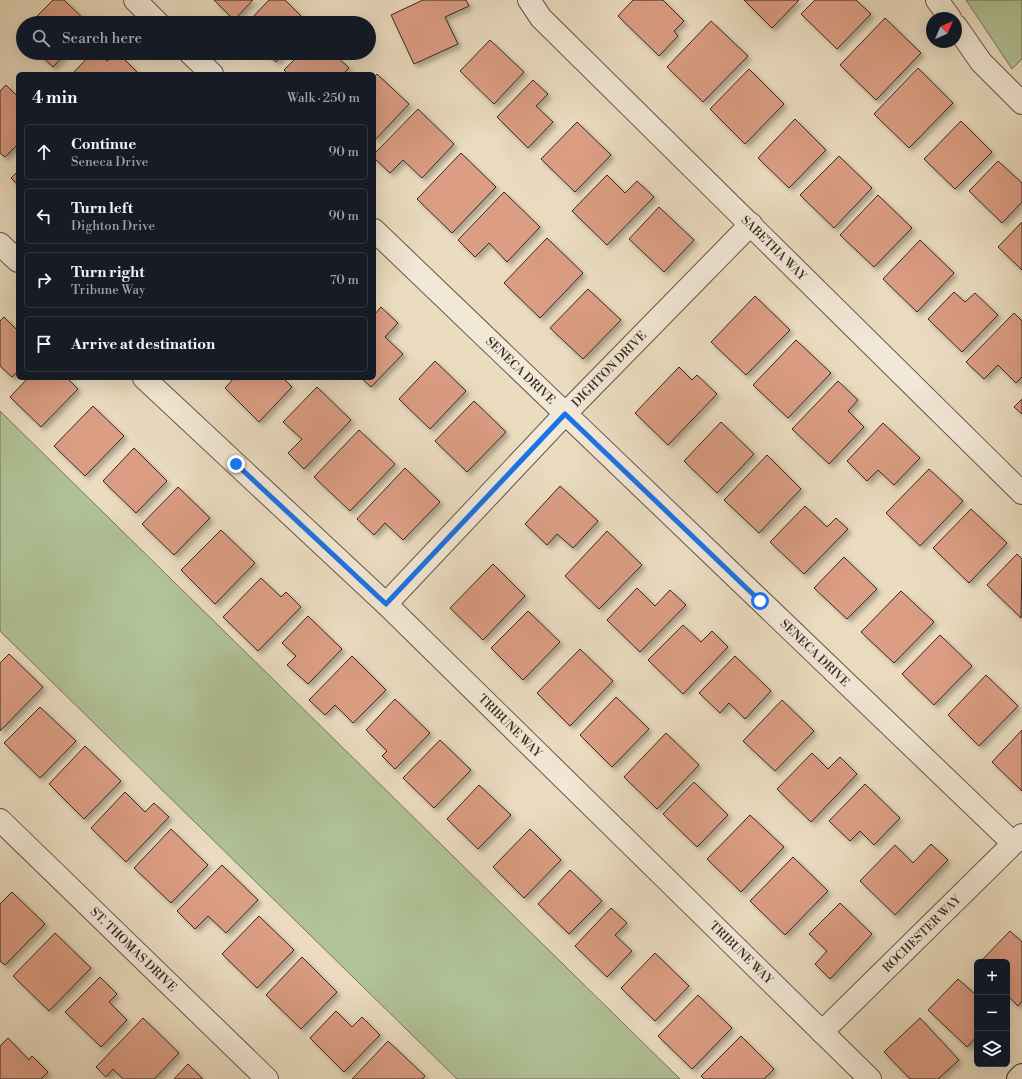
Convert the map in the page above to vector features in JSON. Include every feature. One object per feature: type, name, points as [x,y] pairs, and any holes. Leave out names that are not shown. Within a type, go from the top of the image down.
[{"type":"main road","points":[[1018,1079],[1022,1075]]},
{"type":"street","points":[[135,0],[151,16]]},
{"type":"street","name":"SABETHA WAY","points":[[529,0],[541,18],[1022,493]]},
{"type":"street","points":[[937,0],[946,12]]},
{"type":"street","points":[[962,34],[982,62],[1022,103]]},
{"type":"street","points":[[197,60],[210,72]]},
{"type":"street","name":"DIGHTON DRIVE","points":[[386,604],[565,414],[751,224]]},
{"type":"street","name":"SENECA DRIVE","points":[[376,232],[565,414],[1017,839]]},
{"type":"street","points":[[0,244],[16,259]]},
{"type":"street","name":"TRIBUNE WAY","points":[[146,380],[386,604],[870,1079]]},
{"type":"street","name":"ST. THOMAS DRIVE","points":[[0,820],[267,1079]]},
{"type":"street","name":"ROCHESTER WAY","points":[[822,1032],[1017,839]]},
{"type":"green space","points":[[966,0],[1022,0],[1022,59],[1012,69]]},
{"type":"green space","points":[[0,411],[680,1079],[457,1079],[0,631]]},
{"type":"building","points":[[53,0],[64,0],[81,16],[37,16]]},
{"type":"building","points":[[214,0],[253,0],[238,16],[230,16]]},
{"type":"building","points":[[269,0],[285,0],[301,16],[254,16]]},
{"type":"building","points":[[423,0],[466,0],[469,6],[445,17],[458,44],[414,64],[391,15]]},
{"type":"building","points":[[633,0],[663,0],[684,21],[674,31],[678,36],[659,56],[618,16]]},
{"type":"building","points":[[744,0],[799,0],[772,28]]},
{"type":"building","points":[[815,0],[856,0],[871,14],[837,49],[801,14]]},
{"type":"building","points":[[885,18],[921,53],[876,100],[840,65]]},
{"type":"building","points":[[711,21],[748,56],[703,102],[667,67]]},
{"type":"building","points":[[490,40],[524,72],[494,104],[460,71]]},
{"type":"building","points":[[46,60],[60,60],[53,67]]},
{"type":"building","points":[[85,60],[125,60],[137,72],[74,72]]},
{"type":"building","points":[[294,60],[340,60],[349,68],[345,72],[286,72],[284,70]]},
{"type":"building","points":[[918,68],[953,103],[909,148],[874,114]]},
{"type":"building","points":[[749,69],[784,104],[745,144],[710,109]]},
{"type":"building","points":[[377,74],[409,104],[376,139]]},
{"type":"building","points":[[533,80],[548,94],[536,106],[553,122],[528,148],[497,117]]},
{"type":"building","points":[[6,85],[16,95],[16,146],[5,157],[0,153],[0,91]]},
{"type":"building","points":[[418,109],[454,144],[422,178],[403,160],[390,173],[376,160],[376,152]]},
{"type":"building","points":[[795,119],[826,150],[789,188],[758,158]]},
{"type":"building","points":[[961,121],[992,152],[955,189],[924,159]]},
{"type":"building","points":[[577,122],[611,155],[575,192],[541,159]]},
{"type":"building","points":[[461,153],[496,187],[452,233],[417,199]]},
{"type":"building","points":[[839,156],[872,188],[834,228],[800,195]]},
{"type":"building","points":[[998,161],[1022,183],[1022,202],[1002,223],[969,191]]},
{"type":"building","points":[[16,173],[16,183],[11,178]]},
{"type":"building","points":[[607,175],[625,193],[637,181],[654,197],[607,245],[572,211]]},
{"type":"building","points":[[504,192],[540,227],[507,262],[489,243],[475,257],[458,240]]},
{"type":"building","points":[[878,195],[912,228],[874,267],[840,235]]},
{"type":"building","points":[[659,207],[694,240],[664,272],[629,239]]},
{"type":"building","points":[[1022,222],[1022,270],[998,247]]},
{"type":"building","points":[[547,238],[583,273],[540,318],[504,283]]},
{"type":"building","points":[[920,240],[954,273],[917,312],[883,279]]},
{"type":"building","points":[[588,289],[621,320],[583,359],[550,328]]},
{"type":"building","points":[[954,292],[965,302],[975,293],[998,315],[962,352],[928,319]]},
{"type":"building","points":[[755,296],[790,330],[746,375],[711,342]]},
{"type":"building","points":[[381,307],[398,323],[385,337],[403,354],[371,387],[363,380],[376,380],[376,313]]},
{"type":"building","points":[[1014,313],[1022,321],[1022,377],[1016,383],[998,365],[984,379],[966,362]]},
{"type":"building","points":[[4,317],[16,329],[16,373],[12,377],[0,366],[0,321]]},
{"type":"building","points":[[796,340],[831,373],[788,418],[753,385]]},
{"type":"building","points":[[435,361],[466,391],[430,429],[399,399]]},
{"type":"building","points":[[679,367],[692,380],[697,375],[717,394],[668,445],[635,413]]},
{"type":"building","points":[[26,380],[69,380],[78,389],[41,427],[10,397]]},
{"type":"building","points":[[232,380],[285,380],[292,387],[259,422],[225,388]]},
{"type":"building","points":[[838,381],[858,400],[848,411],[864,427],[829,464],[792,429]]},
{"type":"building","points":[[317,387],[351,420],[304,469],[288,453],[302,439],[283,422]]},
{"type":"building","points":[[1022,399],[1022,414],[1014,407]]},
{"type":"building","points":[[474,401],[506,432],[467,472],[435,441]]},
{"type":"building","points":[[93,406],[124,436],[85,476],[54,446]]},
{"type":"building","points":[[721,422],[754,454],[717,493],[684,461]]},
{"type":"building","points":[[883,423],[920,458],[894,485],[878,470],[867,481],[847,461]]},
{"type":"building","points":[[359,430],[395,464],[350,511],[314,477]]},
{"type":"building","points":[[134,448],[167,481],[136,513],[103,481]]},
{"type":"building","points":[[767,455],[801,489],[759,533],[724,500]]},
{"type":"building","points":[[405,468],[440,502],[403,540],[385,523],[374,535],[357,519]]},
{"type":"building","points":[[929,469],[963,501],[920,546],[886,513]]},
{"type":"building","points":[[560,486],[598,521],[573,548],[557,534],[547,545],[525,524]]},
{"type":"building","points":[[178,487],[210,518],[174,555],[142,524]]},
{"type":"building","points":[[805,506],[827,527],[836,518],[848,529],[804,574],[770,542]]},
{"type":"building","points":[[971,509],[1007,543],[969,583],[933,548]]},
{"type":"building","points":[[221,530],[255,563],[215,604],[181,570]]},
{"type":"building","points":[[607,531],[642,565],[599,609],[565,576]]},
{"type":"building","points":[[1017,554],[1022,559],[1021,618],[987,585]]},
{"type":"building","points":[[844,557],[877,589],[847,619],[814,588]]},
{"type":"building","points":[[493,564],[525,596],[483,640],[450,608]]},
{"type":"building","points":[[261,578],[281,597],[286,592],[301,607],[258,651],[223,617]]},
{"type":"building","points":[[637,588],[655,606],[670,590],[686,605],[640,652],[607,620]]},
{"type":"building","points":[[901,591],[934,622],[894,663],[861,632]]},
{"type":"building","points":[[528,611],[560,642],[523,680],[491,648]]},
{"type":"building","points":[[308,616],[342,649],[308,684],[287,665],[296,656],[282,643]]},
{"type":"building","points":[[683,625],[701,642],[712,631],[728,647],[683,694],[648,660]]},
{"type":"building","points":[[940,635],[972,666],[934,705],[902,674]]},
{"type":"building","points":[[580,649],[613,681],[570,726],[537,693]]},
{"type":"building","points":[[9,654],[43,687],[0,731],[0,663]]},
{"type":"building","points":[[352,656],[386,690],[353,723],[335,705],[325,715],[309,700]]},
{"type":"building","points":[[735,656],[771,691],[745,719],[729,703],[720,713],[699,693]]},
{"type":"building","points":[[986,675],[1018,706],[979,746],[948,715]]},
{"type":"building","points":[[616,697],[649,729],[612,767],[580,735]]},
{"type":"building","points":[[395,699],[430,733],[395,769],[382,756],[387,751],[366,730]]},
{"type":"building","points":[[782,700],[814,731],[775,771],[743,741]]},
{"type":"building","points":[[40,707],[76,741],[40,778],[4,743]]},
{"type":"building","points":[[1022,730],[1022,791],[992,762]]},
{"type":"building","points":[[666,733],[699,765],[657,809],[624,777]]},
{"type":"building","points":[[440,740],[471,770],[434,808],[403,778]]},
{"type":"building","points":[[85,746],[121,781],[84,819],[49,784]]},
{"type":"building","points":[[812,753],[828,769],[840,757],[857,774],[811,822],[777,789]]},
{"type":"building","points":[[694,782],[728,815],[697,847],[663,814]]},
{"type":"building","points":[[865,784],[900,818],[874,845],[860,831],[850,841],[829,821]]},
{"type":"building","points":[[479,785],[511,815],[478,849],[447,819]]},
{"type":"building","points":[[125,792],[145,812],[154,803],[169,817],[126,862],[91,828]]},
{"type":"building","points":[[750,815],[784,847],[741,892],[707,859]]},
{"type":"building","points":[[171,829],[208,865],[171,903],[134,868]]},
{"type":"building","points":[[530,829],[561,860],[524,898],[493,867]]},
{"type":"building","points":[[931,844],[948,860],[895,915],[860,881],[895,845],[913,863]]},
{"type":"building","points":[[793,857],[828,891],[785,935],[750,901]]},
{"type":"building","points":[[222,865],[258,900],[226,933],[208,916],[195,929],[177,911]]},
{"type":"building","points":[[570,870],[602,901],[569,934],[538,904]]},
{"type":"building","points":[[12,892],[45,924],[5,965],[0,961],[0,904]]},
{"type":"building","points":[[840,903],[872,934],[830,979],[815,964],[827,951],[809,934]]},
{"type":"building","points":[[611,908],[627,923],[615,935],[632,951],[607,977],[575,946]]},
{"type":"building","points":[[259,916],[294,950],[257,988],[222,954]]},
{"type":"building","points":[[1010,931],[1022,942],[1022,1001],[1018,1006],[1010,998],[1010,959],[983,959]]},
{"type":"building","points":[[55,933],[91,968],[49,1011],[13,976]]},
{"type":"building","points":[[655,953],[689,986],[655,1021],[621,988]]},
{"type":"building","points":[[302,957],[337,992],[301,1029],[266,995]]},
{"type":"building","points":[[100,977],[117,994],[109,1002],[127,1020],[101,1047],[65,1012]]},
{"type":"building","points":[[958,979],[974,993],[974,1039],[967,1047],[928,1010]]},
{"type":"building","points":[[698,995],[732,1028],[692,1069],[658,1036]]},
{"type":"building","points":[[336,1011],[352,1027],[362,1017],[380,1035],[344,1072],[310,1038]]},
{"type":"building","points":[[143,1018],[179,1053],[154,1079],[123,1079],[113,1069],[106,1077],[96,1067]]},
{"type":"building","points":[[920,1018],[959,1060],[938,1079],[910,1079],[884,1052]]},
{"type":"building","points":[[741,1036],[774,1069],[764,1079],[704,1079],[701,1076]]},
{"type":"building","points":[[8,1038],[29,1060],[32,1056],[48,1072],[41,1079],[0,1079],[0,1046]]},
{"type":"building","points":[[388,1041],[425,1076],[422,1079],[352,1079]]},
{"type":"building","points":[[188,1064],[203,1079],[174,1079]]},
{"type":"route","points":[[236,464],[386,604],[565,414],[760,601]]}]
